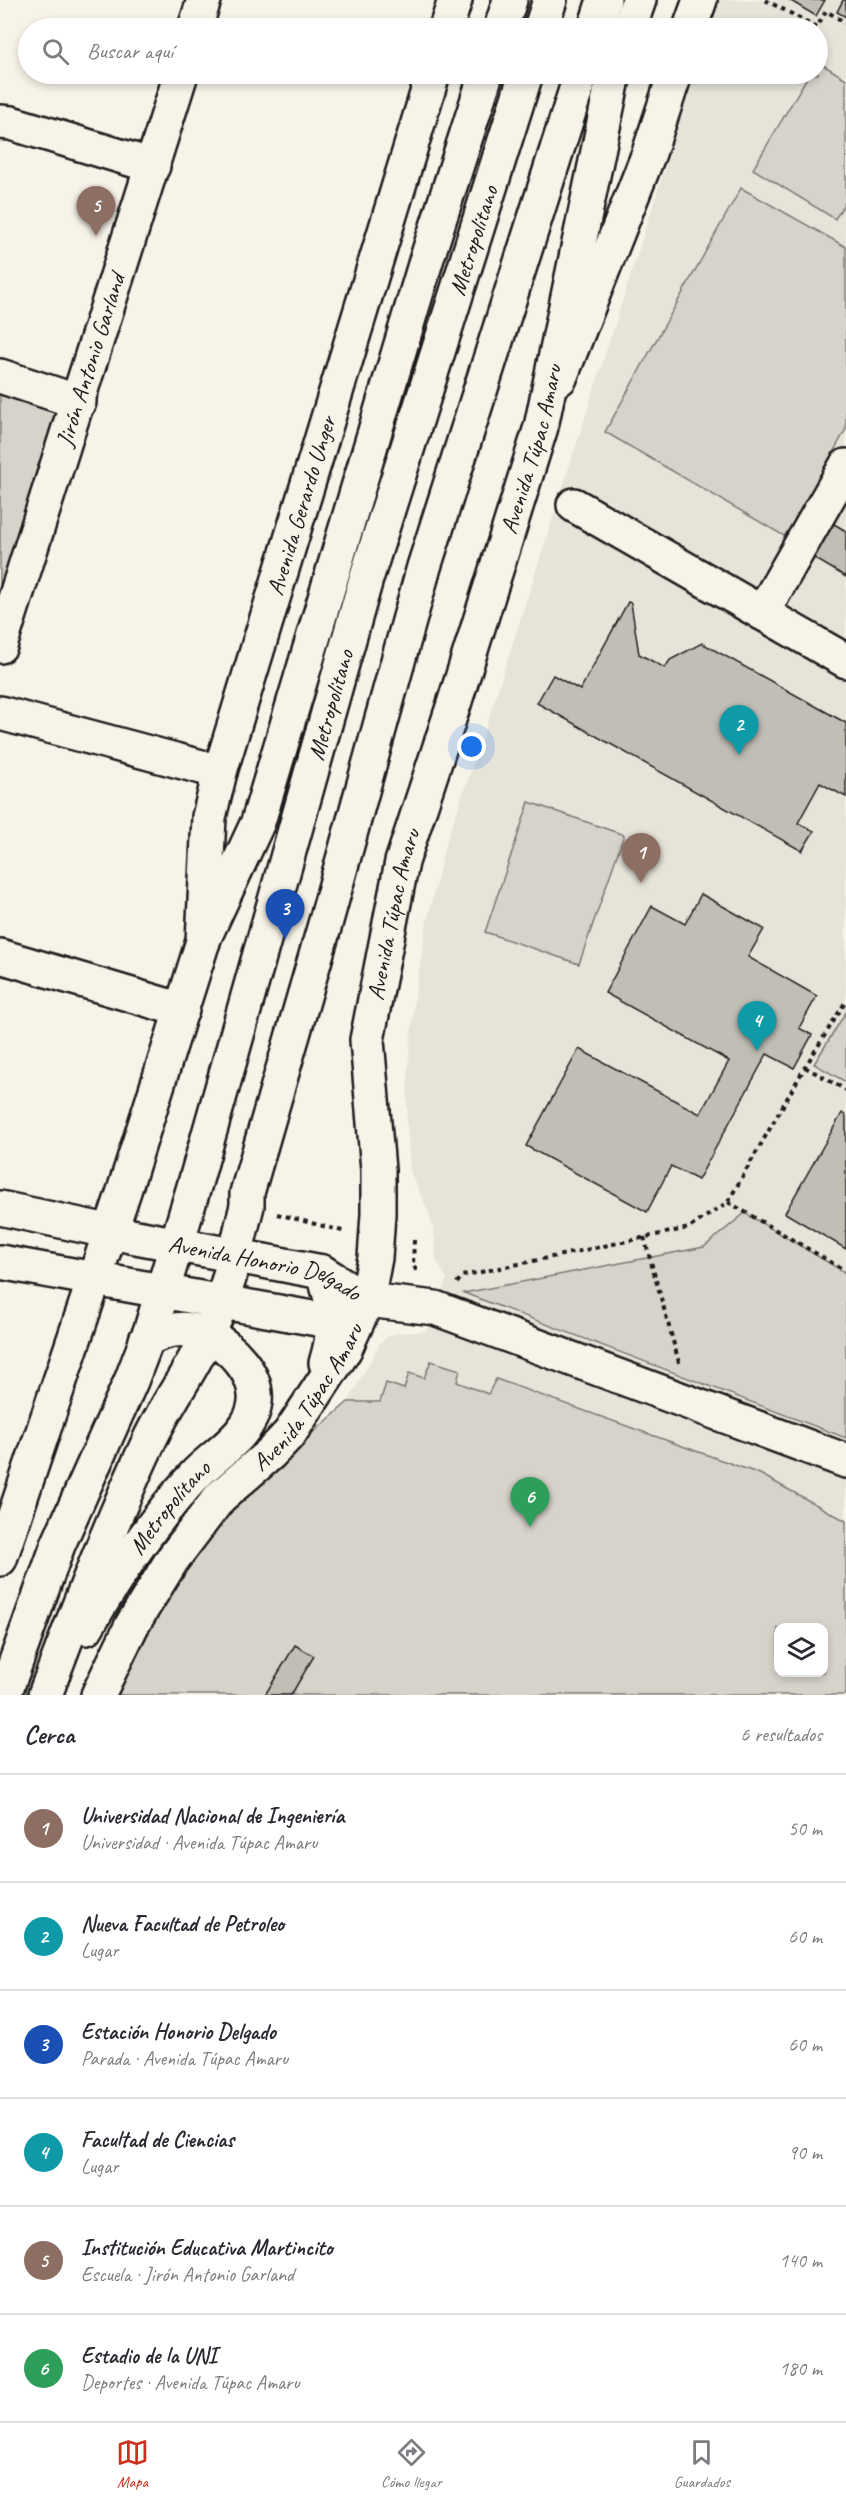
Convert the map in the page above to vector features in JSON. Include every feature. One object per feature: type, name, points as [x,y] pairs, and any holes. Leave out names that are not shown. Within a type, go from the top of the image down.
[{"type":"main road","points":[[198,18],[204,0]]},
{"type":"main road","points":[[504,18],[510,0]]},
{"type":"main road","points":[[544,18],[550,0]]},
{"type":"main road","points":[[598,18],[604,0]]},
{"type":"main road","points":[[633,18],[639,0]]},
{"type":"main road","points":[[693,18],[699,0]]},
{"type":"main road","name":"Jirón Antonio Garland","points":[[0,646],[178,84]]},
{"type":"main road","name":"Avenida Gerardo Unger","points":[[203,943],[209,817],[220,772],[430,84]]},
{"type":"main road","points":[[0,1559],[9,1507],[95,1278],[203,943],[258,822],[426,261],[483,84]]},
{"type":"main road","name":"Metropolitano","points":[[4,1695],[58,1545],[131,1381],[177,1245],[366,579],[523,84]]},
{"type":"main road","name":"Metropolitano","points":[[46,1695],[96,1559],[132,1476],[166,1407],[207,1335],[221,1303],[247,1206],[247,1193],[326,921],[424,567],[577,84]]},
{"type":"main road","name":"Avenida Túpac Amaru","points":[[98,1695],[132,1625],[172,1560],[211,1507],[280,1444],[345,1349],[367,1300],[375,1258],[378,1214],[378,1170],[368,1040],[402,862],[541,427],[612,84]]},
{"type":"main road","points":[[541,427],[649,153],[672,84]]},
{"type":"main road","points":[[0,122],[11,123],[153,166]]},
{"type":"main road","points":[[0,376],[79,402]]},
{"type":"main road","points":[[762,613],[846,466]]},
{"type":"main road","points":[[574,505],[846,661]]},
{"type":"main road","points":[[0,713],[220,772]]},
{"type":"main road","points":[[0,956],[182,1010]]},
{"type":"main road","name":"Avenida Honorio Delgado","points":[[0,1208],[234,1257],[322,1272],[367,1300],[334,1322],[0,1263]]},
{"type":"main road","points":[[315,1396],[333,1340],[334,1322],[330,1294],[322,1272]]},
{"type":"main road","points":[[367,1300],[435,1308],[846,1461]]},
{"type":"main road","name":"Metropolitano","points":[[46,1695],[115,1579],[153,1525],[196,1474],[234,1439],[253,1413],[256,1401],[248,1373],[226,1347],[194,1330],[175,1328],[146,1340]]},
{"type":"path","points":[[765,0],[800,18]]},
{"type":"path","points":[[822,18],[826,11],[846,23]]},
{"type":"path","points":[[435,1308],[462,1276],[689,1228],[728,1202],[805,1066],[846,1001]]},
{"type":"path","points":[[805,1066],[846,1090]]},
{"type":"path","points":[[728,1202],[846,1271]]},
{"type":"path","points":[[644,1237],[680,1361],[679,1399]]},
{"type":"shaded area","points":[[719,0],[846,0],[846,1695],[117,1695],[179,1580],[243,1494],[348,1402],[380,1343],[388,1336],[398,1333],[426,1331],[447,1279],[436,1260],[435,1237],[429,1213],[410,1171],[407,1124],[408,1070],[414,1002],[427,921],[445,846],[484,733],[692,84],[828,84],[828,18],[713,18]]},
{"type":"shaded area","points":[[828,68],[846,79],[846,201],[835,219],[753,169],[803,84],[828,84]]},
{"type":"shaded area","points":[[741,188],[846,247],[846,429],[786,537],[605,432]]},
{"type":"shaded area","points":[[0,386],[61,405],[0,597]]},
{"type":"shaded area","points":[[529,802],[624,835],[579,964],[485,932]]},
{"type":"shaded area","points":[[846,1012],[846,1082],[814,1064]]},
{"type":"shaded area","points":[[745,1213],[846,1273],[846,1438],[464,1293],[704,1247]]},
{"type":"shaded area","points":[[431,1361],[460,1370],[457,1382],[488,1394],[496,1379],[760,1474],[846,1521],[846,1695],[117,1695],[162,1607],[209,1533],[243,1494],[348,1402],[380,1402],[386,1383],[404,1389],[409,1373],[424,1378]]},
{"type":"building","points":[[789,0],[825,0],[816,16]]},
{"type":"building","points":[[843,0],[846,0],[846,17],[837,12]]},
{"type":"building","points":[[829,521],[846,531],[846,577],[809,555]]},
{"type":"building","points":[[628,602],[631,603],[639,654],[665,668],[670,660],[702,643],[846,723],[846,797],[820,783],[798,823],[814,831],[802,851],[537,703],[553,675],[580,690]]},
{"type":"building","points":[[701,894],[764,929],[748,957],[817,996],[799,1028],[812,1035],[794,1068],[767,1054],[698,1180],[671,1166],[647,1212],[526,1146],[579,1049],[700,1114],[729,1061],[605,993],[652,906],[685,924]]},
{"type":"building","points":[[842,1113],[846,1116],[846,1249],[785,1213]]},
{"type":"building","points":[[295,1645],[314,1656],[291,1695],[265,1695]]},
{"type":"place","name":"Institución Educativa Martincito","points":[[96,236]]},
{"type":"place","name":"Nueva Facultad de Petroleo","points":[[739,755]]},
{"type":"place","name":"Universidad Nacional de Ingeniería","points":[[641,883]]},
{"type":"place","name":"Estación Honorio Delgado","points":[[285,939]]},
{"type":"place","name":"Facultad de Ciencias","points":[[757,1051]]},
{"type":"place","name":"Estadio de la UNI","points":[[530,1527]]}]
